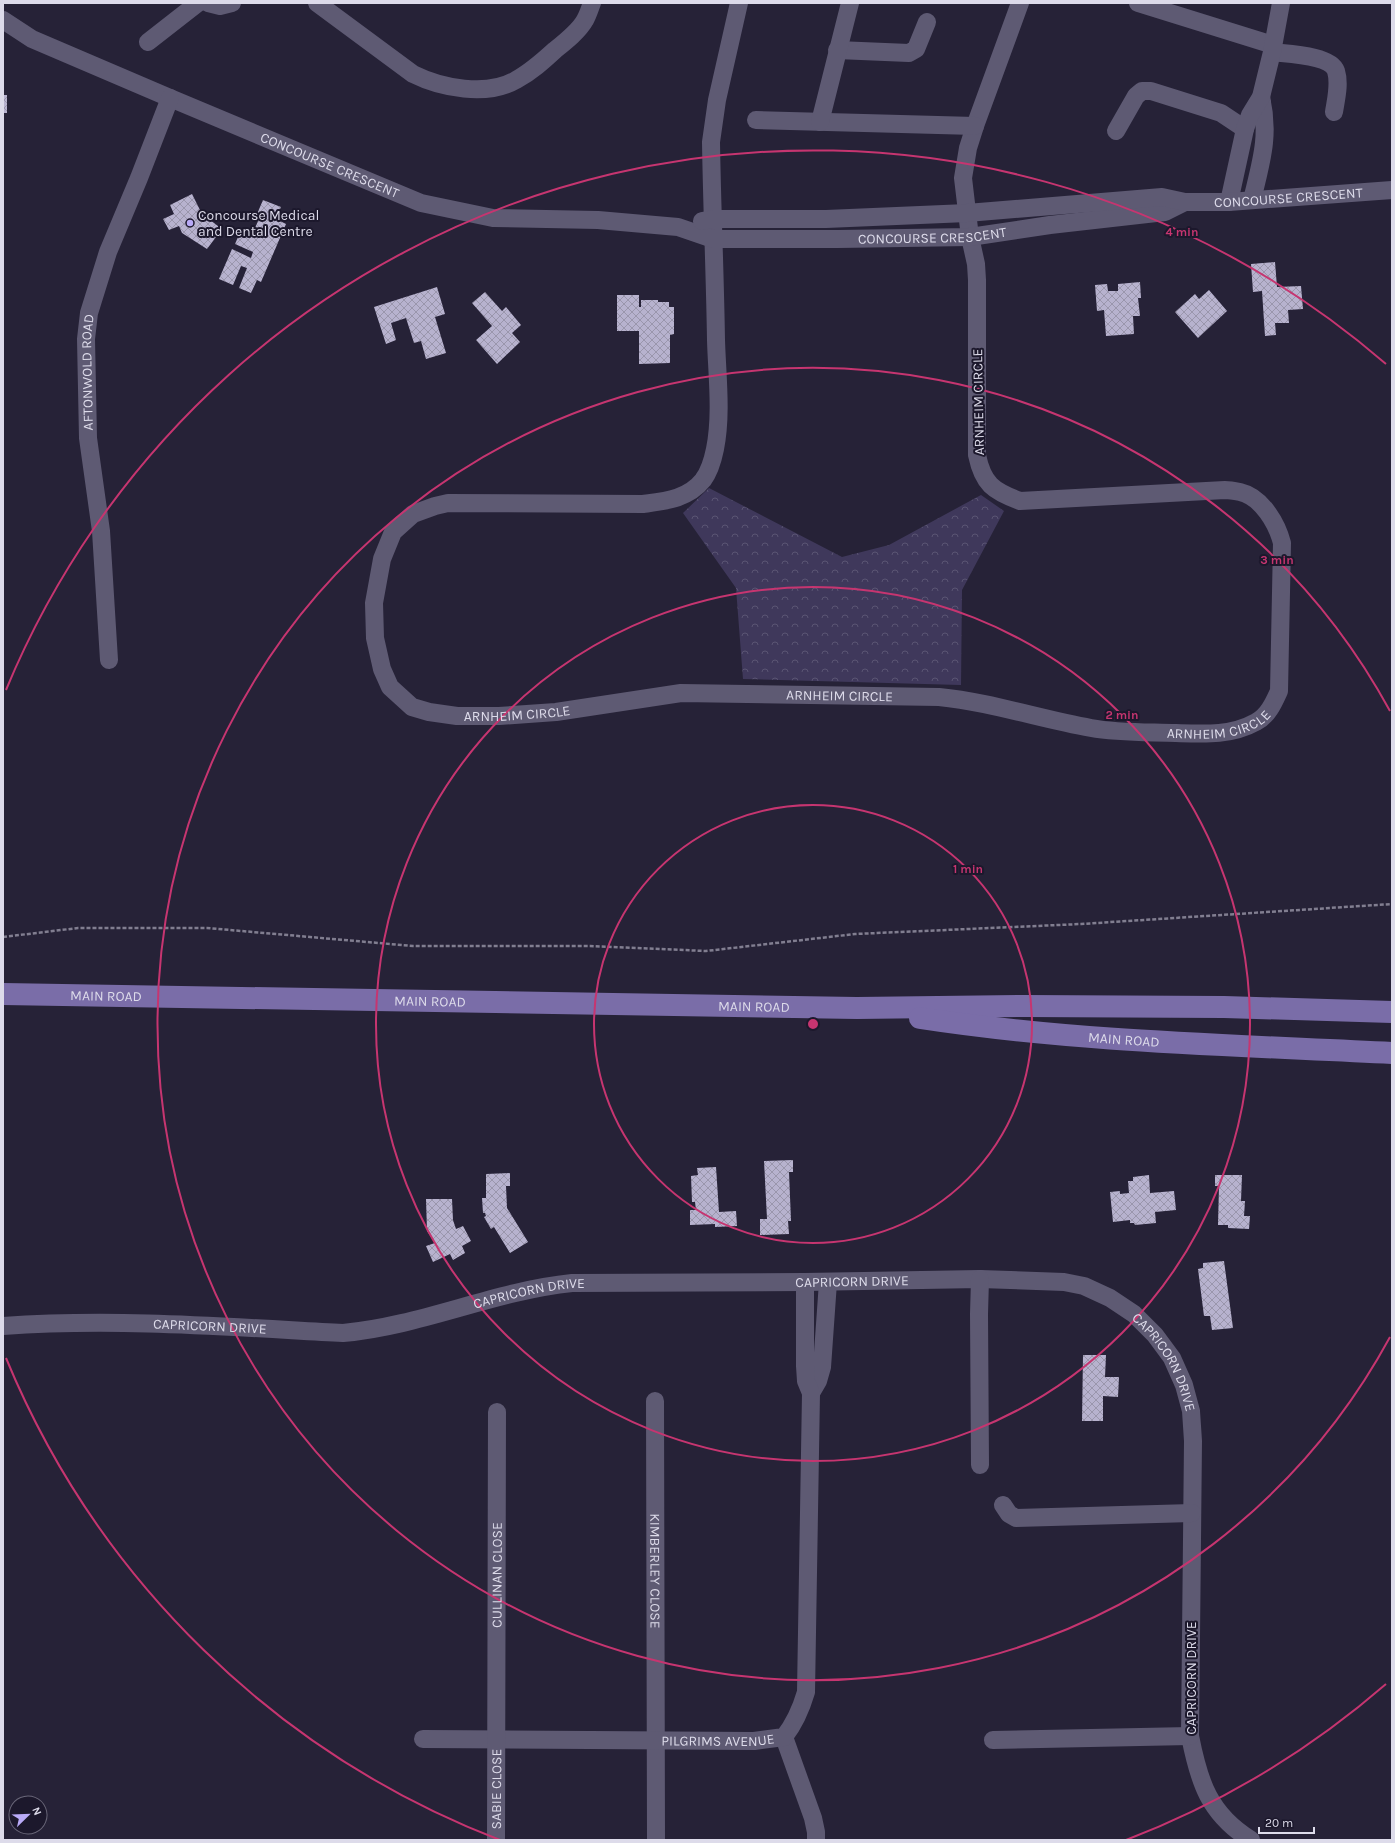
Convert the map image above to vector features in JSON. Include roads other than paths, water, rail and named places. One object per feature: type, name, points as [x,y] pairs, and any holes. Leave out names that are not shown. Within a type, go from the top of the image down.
[{"type":"main road","name":"MAIN ROAD","points":[[3,994],[857,1008],[1025,1006],[1224,1007],[1392,1012]]},
{"type":"main road","name":"MAIN ROAD","points":[[857,1008],[987,1028],[1231,1047],[1392,1053]]},
{"type":"street","points":[[148,42],[198,3]]},
{"type":"street","points":[[208,3],[220,6],[232,3]]},
{"type":"street","points":[[317,3],[413,74],[438,85],[464,88],[488,88],[516,81],[533,69],[585,21],[592,3]]},
{"type":"street","name":"ARNHEIM CIRCLE","points":[[739,3],[716,100],[711,142],[718,415],[715,449],[704,479],[692,492],[675,499],[643,504],[448,503],[413,514],[393,532],[382,559],[374,603],[375,638],[382,669],[390,687],[412,707],[429,712],[457,716],[499,716],[556,712],[681,693],[939,697],[978,702],[1091,728],[1126,731],[1212,734],[1236,730],[1257,722],[1270,709],[1279,691],[1282,543],[1278,530],[1271,517],[1259,504],[1242,492],[1225,490],[1020,501],[992,488],[981,473],[978,455],[977,280],[963,178],[968,148],[975,126],[1020,3]]},
{"type":"street","points":[[820,122],[850,3]]},
{"type":"street","points":[[1138,3],[1272,49],[1324,60],[1332,64],[1336,70],[1338,82],[1334,112]]},
{"type":"street","points":[[1229,202],[1245,129],[1250,115],[1261,97],[1281,3]]},
{"type":"street","name":"CONCOURSE CRESCENT","points":[[3,20],[32,39],[421,203],[493,218],[598,220],[678,227],[714,239],[970,237],[1050,225],[1165,212],[1185,202]]},
{"type":"street","points":[[837,50],[909,53],[916,49],[927,22]]},
{"type":"street","points":[[1116,131],[1136,96],[1142,91],[1151,91],[1221,113],[1245,129]]},
{"type":"street","points":[[1252,200],[1266,135],[1265,116],[1261,97]]},
{"type":"street","name":"AFTONWOLD ROAD","points":[[109,660],[101,531],[88,438],[86,339],[89,313],[108,252],[170,98]]},
{"type":"street","points":[[756,120],[975,126]]},
{"type":"street","name":"CONCOURSE CRESCENT","points":[[678,227],[713,219],[826,219],[967,213],[1133,198],[1162,197],[1185,202],[1229,202],[1392,190]]},
{"type":"street","points":[[980,1279],[980,1465]]},
{"type":"street","name":"CAPRICORN DRIVE","points":[[3,1326],[41,1323],[109,1322],[175,1323],[343,1333],[370,1331],[544,1286],[572,1283],[828,1282],[980,1279],[1064,1282],[1084,1286],[1110,1298],[1134,1314],[1155,1335],[1172,1358],[1184,1386],[1191,1411],[1192,1513],[1190,1736],[1199,1778],[1207,1796],[1236,1831],[1251,1840]]},
{"type":"street","name":"PILGRIMS AVENUE","points":[[422,1739],[656,1742],[754,1741],[784,1737],[795,1722],[802,1707],[806,1692],[811,1393],[806,1381],[805,1366],[805,1282]]},
{"type":"street","name":"PILGRIMS AVENUE","points":[[811,1393],[818,1382],[822,1368],[828,1282]]},
{"type":"street","name":"KIMBERLEY CLOSE","points":[[655,1401],[656,1840]]},
{"type":"street","name":"CULLINAN CLOSE","points":[[496,1739],[497,1412]]},
{"type":"street","points":[[1003,1505],[1009,1514],[1016,1518],[1192,1513]]},
{"type":"street","points":[[993,1740],[1190,1736]]},
{"type":"street","points":[[784,1737],[813,1818],[816,1840]]},
{"type":"street","name":"SABIE CLOSE","points":[[496,1739],[496,1840]]},
{"type":"place","name":"Concourse Medical and Dental Centre","points":[[190,223]]}]
